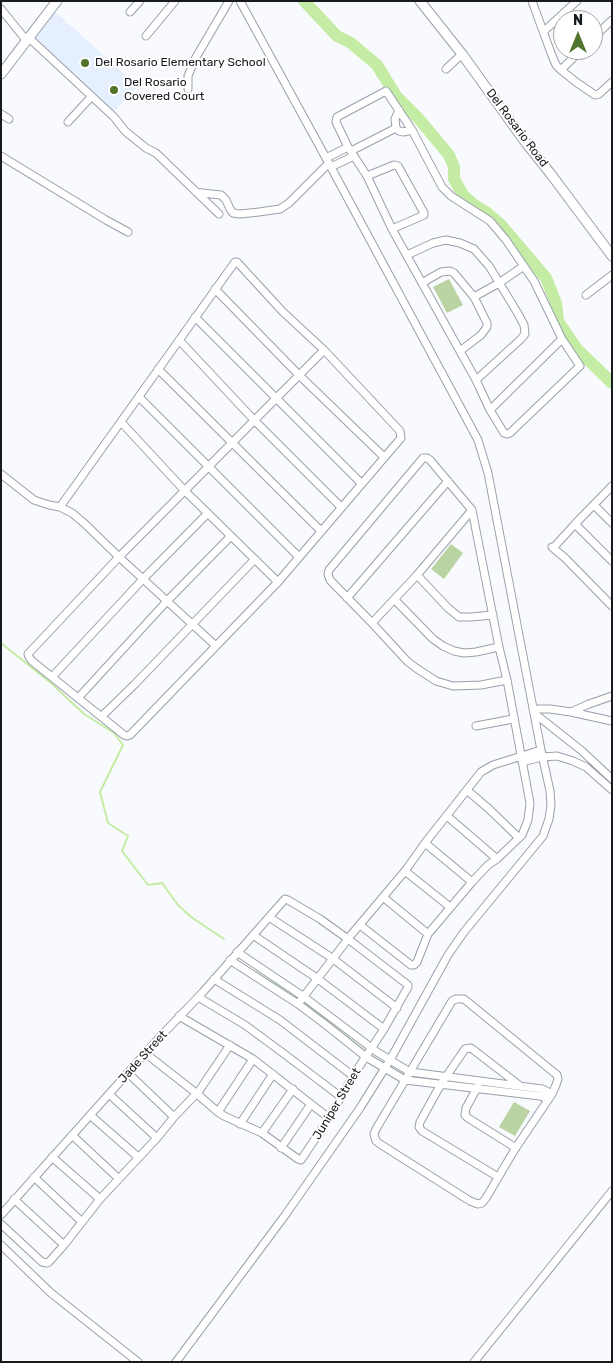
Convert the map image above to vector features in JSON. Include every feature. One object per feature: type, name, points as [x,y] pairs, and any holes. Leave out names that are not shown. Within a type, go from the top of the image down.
[{"type":"main road","points":[[3,69],[57,1]]},
{"type":"main road","name":"Del Rosario Road","points":[[420,1],[462,54],[526,143],[550,172],[612,256]]},
{"type":"street","points":[[130,12],[140,1]]},
{"type":"street","points":[[146,36],[175,1]]},
{"type":"street","points":[[188,89],[188,76],[195,59],[229,1]]},
{"type":"street","points":[[176,1362],[286,1214],[360,1108],[390,1060],[448,955],[464,932],[543,836],[549,819],[551,805],[550,791],[488,473],[478,440],[329,162],[240,1]]},
{"type":"street","points":[[532,1],[556,65],[595,95],[599,94],[612,82]]},
{"type":"street","points":[[543,32],[577,1]]},
{"type":"street","points":[[1,10],[27,39],[114,117],[125,131],[156,154],[220,214]]},
{"type":"street","points":[[446,69],[462,54]]},
{"type":"street","points":[[561,70],[571,60]]},
{"type":"street","points":[[386,91],[399,110],[412,130],[442,187],[451,196],[490,222],[506,240],[534,281],[562,339],[580,366],[510,433],[504,433],[490,410],[476,380],[392,229],[367,176],[336,122],[337,117],[386,91]]},
{"type":"street","points":[[68,122],[91,97]]},
{"type":"street","points":[[399,110],[395,119],[396,128],[403,132],[412,130]]},
{"type":"street","points":[[1,114],[9,119]]},
{"type":"street","points":[[195,192],[221,195],[233,213],[240,214],[280,209],[289,203],[329,162],[396,128]]},
{"type":"street","points":[[1,156],[128,232]]},
{"type":"street","points":[[367,176],[394,165],[398,166],[424,213],[424,215],[392,229]]},
{"type":"street","points":[[407,255],[433,243],[446,240],[474,249],[482,256],[524,325],[525,334],[521,339],[476,380]]},
{"type":"street","points":[[60,507],[235,262],[324,350],[400,432],[401,438],[278,582],[127,736],[29,658],[28,654],[184,490],[324,350]]},
{"type":"street","points":[[474,297],[524,266]]},
{"type":"street","points":[[422,283],[440,272],[450,271],[454,273],[474,297],[487,323],[487,327],[482,335],[460,351]]},
{"type":"street","points":[[586,295],[612,275]]},
{"type":"street","points":[[214,289],[384,457]]},
{"type":"street","points":[[195,317],[362,484]]},
{"type":"street","points":[[490,410],[562,339]]},
{"type":"street","points":[[179,340],[254,420],[341,507]]},
{"type":"street","points":[[158,369],[321,531]]},
{"type":"street","points":[[139,397],[300,557]]},
{"type":"street","points":[[121,422],[184,490],[278,582]]},
{"type":"street","points":[[360,924],[411,965],[414,965],[428,934],[488,865],[522,835],[528,820],[530,803],[507,680],[472,510],[430,460],[423,458],[329,570],[330,580],[407,662],[436,681],[453,686],[481,685],[507,680]]},
{"type":"street","points":[[1,474],[39,503],[60,507],[84,523],[216,646]]},
{"type":"street","points":[[347,598],[448,481]]},
{"type":"street","points":[[612,486],[552,547],[612,606]]},
{"type":"street","points":[[594,505],[612,523]]},
{"type":"street","points":[[372,623],[395,600],[472,510]]},
{"type":"street","points":[[52,677],[208,512]]},
{"type":"street","points":[[575,524],[612,561]]},
{"type":"street","points":[[79,697],[167,601],[231,536]]},
{"type":"street","points":[[102,716],[254,559]]},
{"type":"street","points":[[417,575],[459,617],[493,615]]},
{"type":"street","points":[[395,600],[434,639],[454,651],[464,653],[476,652],[499,647]]},
{"type":"street","points":[[571,712],[612,696]]},
{"type":"street","points":[[534,711],[550,709],[612,721]]},
{"type":"street","points":[[534,711],[612,779]]},
{"type":"street","points":[[476,726],[513,719]]},
{"type":"street","points":[[298,1004],[332,958],[405,871],[481,772],[488,767],[512,758],[521,759],[542,754],[557,756],[586,767],[612,790]]},
{"type":"street","points":[[468,791],[519,838]]},
{"type":"street","points":[[447,816],[497,859]]},
{"type":"street","points":[[426,843],[472,882]]},
{"type":"street","points":[[405,871],[450,907]]},
{"type":"street","points":[[383,897],[428,934]]},
{"type":"street","name":"Jade Street","points":[[1,1215],[285,899],[349,937]]},
{"type":"street","points":[[269,917],[332,958],[397,1008]]},
{"type":"street","points":[[253,935],[318,979],[384,1029]]},
{"type":"street","name":"Juniper Street","points":[[281,1148],[301,1160],[329,1118],[408,987],[408,985],[349,937]]},
{"type":"street","points":[[237,952],[304,997],[372,1048],[410,1072],[542,1089],[550,1096]]},
{"type":"street","points":[[230,960],[298,1004],[366,1057],[405,1080],[550,1096]]},
{"type":"street","points":[[214,979],[280,1020],[353,1076]]},
{"type":"street","points":[[198,997],[244,1025],[341,1098]]},
{"type":"street","points":[[464,999],[557,1075],[556,1085],[550,1096],[482,1203],[474,1203],[376,1140],[374,1134],[376,1129],[410,1072],[452,1001],[464,999]]},
{"type":"street","points":[[179,1016],[253,1059],[329,1118]]},
{"type":"street","points":[[1,1224],[44,1263],[49,1262],[64,1246],[100,1199],[196,1093],[230,1045]]},
{"type":"street","points":[[498,1177],[422,1131],[419,1127],[420,1122],[441,1084],[465,1049],[471,1048],[519,1086]]},
{"type":"street","points":[[145,1053],[218,1112],[262,1133],[281,1148],[311,1104]]},
{"type":"street","points":[[218,1112],[253,1059]]},
{"type":"street","points":[[495,1083],[498,1078],[498,1069]]},
{"type":"street","points":[[128,1073],[174,1117]]},
{"type":"street","points":[[240,1124],[273,1074]]},
{"type":"street","points":[[481,1081],[466,1108],[465,1115],[516,1148]]},
{"type":"street","points":[[262,1133],[292,1089]]},
{"type":"street","points":[[109,1094],[157,1138]]},
{"type":"street","points":[[90,1115],[138,1157]]},
{"type":"street","points":[[72,1135],[119,1179]]},
{"type":"street","points":[[52,1157],[100,1199]]},
{"type":"street","points":[[34,1177],[82,1222]]},
{"type":"street","points":[[474,1362],[612,1191]]},
{"type":"street","points":[[14,1199],[64,1246]]},
{"type":"street","points":[[1,1245],[51,1293],[138,1362]]},
{"type":"shaded area","name":"Del Rosario Elementary School","points":[[53,10],[138,86],[113,113],[32,39]]},
{"type":"green space","points":[[449,279],[463,305],[447,313],[433,287]]},
{"type":"green space","points":[[451,544],[463,553],[444,579],[431,569]]},
{"type":"green space","points":[[514,1102],[530,1111],[515,1136],[499,1127]]},
{"type":"waterway","points":[[304,1],[337,36],[351,43],[377,65],[396,96],[419,119],[449,155],[454,167],[454,179],[463,195],[500,224],[546,278],[556,303],[558,321],[577,349],[612,383]]},
{"type":"waterway","points":[[1,643],[51,683],[84,714],[114,733],[123,745],[100,792],[108,823],[128,836],[122,851],[148,885],[162,883],[178,905],[191,917],[224,939]]},
{"type":"waterway","points":[[252,970],[296,996]]},
{"type":"waterway","points":[[302,1001],[364,1050]]},
{"type":"place","name":"Del Rosario Elementary School","points":[[85,63]]},
{"type":"place","name":"Del Rosario Covered Court","points":[[114,90]]}]
